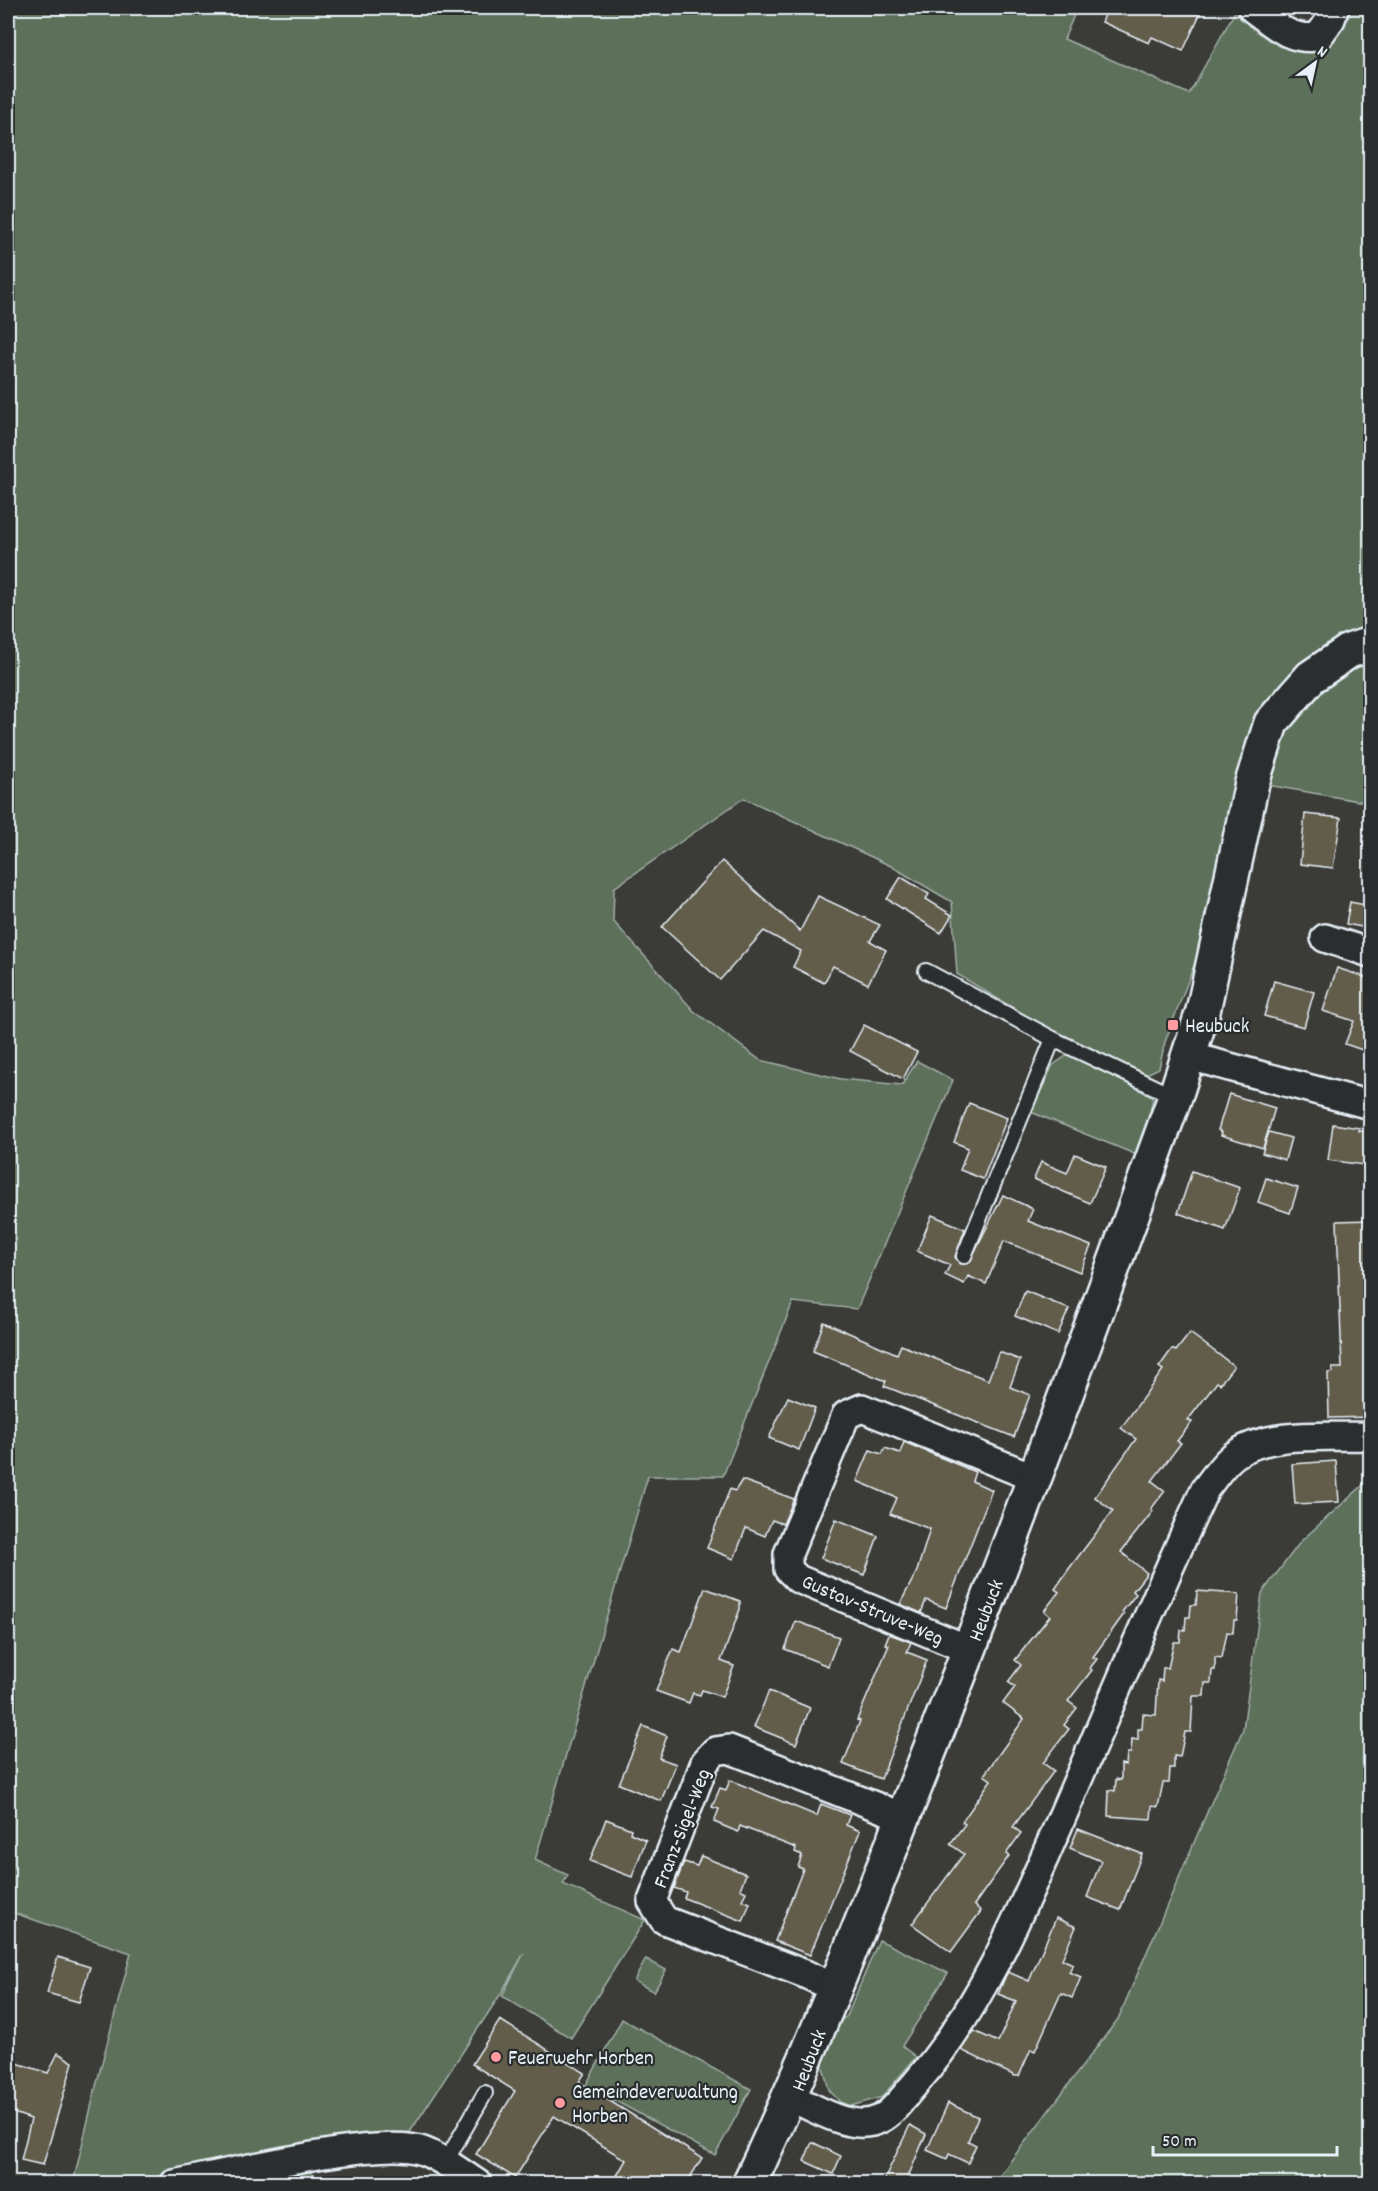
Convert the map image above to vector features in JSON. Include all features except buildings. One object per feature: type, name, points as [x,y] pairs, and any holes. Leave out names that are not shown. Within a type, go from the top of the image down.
[{"type":"street","points":[[1252,8],[1283,32],[1302,39],[1318,37],[1331,19],[1335,8]]},
{"type":"street","name":"Heubuck","points":[[1371,644],[1349,651],[1311,677],[1271,723],[1252,783],[1203,1011],[1175,1097],[970,1650],[837,1989],[790,2097],[837,2118],[863,2124],[879,2120],[890,2112],[940,2053],[978,1992],[1022,1909],[1205,1489],[1235,1455],[1252,1446],[1280,1439],[1371,1436]]},
{"type":"street","points":[[1325,938],[1371,953]]},
{"type":"street","points":[[1189,1056],[1371,1105]]},
{"type":"street","name":"Gustav-Struve-Weg","points":[[970,1650],[798,1579],[788,1569],[788,1554],[846,1416],[862,1408],[1035,1478]]},
{"type":"street","name":"Franz-Sigel-Weg","points":[[837,1989],[805,1974],[664,1920],[652,1901],[705,1762],[715,1750],[729,1749],[903,1817]]},
{"type":"street","points":[[749,2184],[790,2097]]},
{"type":"street","points":[[174,2184],[340,2152],[405,2147],[423,2151],[478,2184]]},
{"type":"lane","points":[[926,971],[1053,1039],[1175,1097]]},
{"type":"lane","points":[[964,1256],[1053,1039]]},
{"type":"lane","points":[[445,2163],[485,2093]]},
{"type":"green space","points":[[8,8],[1077,8],[1064,39],[1189,94],[1237,8],[1252,8],[1302,39],[1335,8],[1370,8],[1370,803],[1238,780],[1210,923],[1165,1042],[1159,1068],[1145,1075],[1053,1032],[957,974],[952,902],[891,866],[744,798],[614,888],[613,921],[694,1011],[760,1060],[841,1079],[902,1085],[917,1061],[953,1080],[857,1309],[793,1302],[723,1476],[648,1476],[535,1860],[568,1875],[563,1884],[645,1920],[571,2038],[502,1996],[524,1953],[500,1995],[410,2132],[124,2183],[73,2183],[131,1953],[8,1911]]},
{"type":"green space","points":[[1069,1054],[1116,1075],[1153,1098],[1146,1131],[1137,1155],[1031,1112],[1053,1065]]},
{"type":"green space","points":[[1370,1479],[1370,2183],[994,2183],[1118,2019],[1243,1729],[1262,1593],[1301,1541]]},
{"type":"green space","points":[[879,1940],[948,1973],[902,2046],[916,2057],[882,2097],[851,2106],[840,2102],[829,2090],[822,2063],[840,2021],[847,2016]]},
{"type":"green space","points":[[646,1959],[666,1970],[654,1992],[634,1981]]},
{"type":"green space","points":[[622,2019],[751,2089],[715,2155],[586,2085]]},
{"type":"green space","points":[[307,2170],[326,2183],[228,2184]]},
{"type":"place","name":"Heubuck","points":[[1173,1025]]},
{"type":"place","name":"Feuerwehr Horben","points":[[496,2057]]},
{"type":"place","name":"Gemeindeverwaltung Horben","points":[[560,2103]]}]
